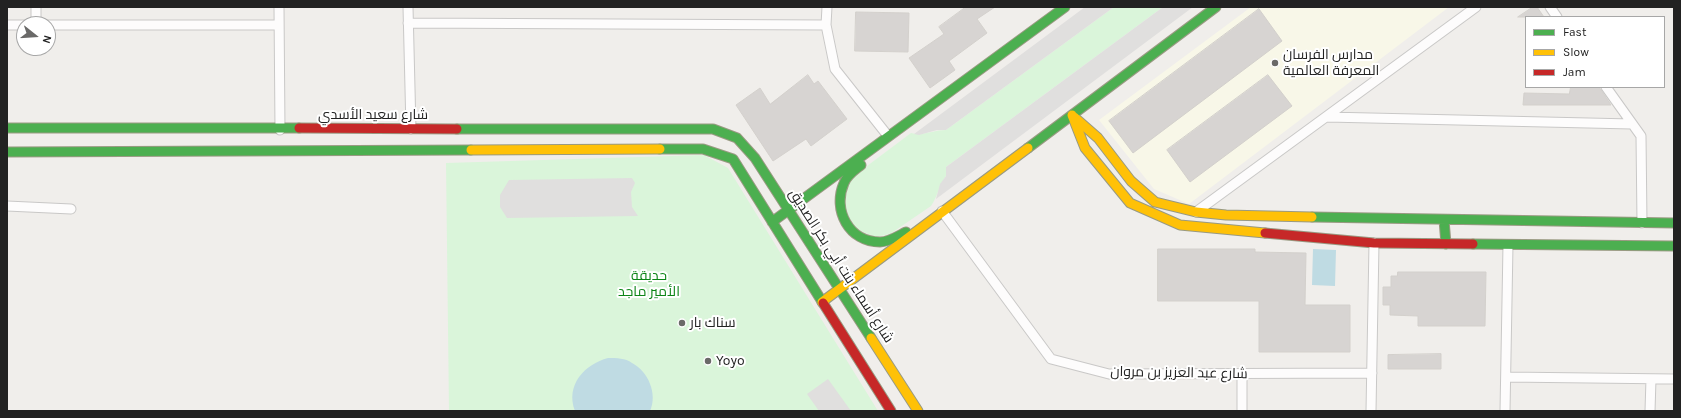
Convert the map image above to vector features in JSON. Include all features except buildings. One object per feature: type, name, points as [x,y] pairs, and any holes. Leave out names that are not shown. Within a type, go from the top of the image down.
[{"type":"street","points":[[279,7],[280,130]]},
{"type":"street","points":[[408,7],[411,129]]},
{"type":"street","points":[[827,7],[826,25],[835,69],[888,136]]},
{"type":"street","points":[[822,302],[1216,7]]},
{"type":"street","points":[[1196,212],[1476,7]]},
{"type":"street","points":[[1550,7],[1556,16]]},
{"type":"street","points":[[772,222],[1061,8]]},
{"type":"street","points":[[408,23],[826,25]]},
{"type":"street","points":[[56,25],[279,25]]},
{"type":"street","points":[[1607,88],[1641,136],[1642,223]]},
{"type":"street","points":[[1072,114],[1098,138],[1131,180],[1155,202],[1196,212],[1226,215],[1674,223]]},
{"type":"street","points":[[1072,114],[1085,148],[1104,174],[1130,203],[1152,215],[1180,225],[1374,243],[1674,246]]},
{"type":"street","points":[[1327,117],[1632,124]]},
{"type":"street","name":"شارع سعيد الأسدي","points":[[7,128],[280,130],[713,129],[737,138]]},
{"type":"street","points":[[888,136],[844,181],[839,198],[841,217],[849,230],[863,238],[881,242],[899,236],[942,211]]},
{"type":"street","name":"شارع أسماء بنت أبي بكر الصديق","points":[[737,138],[755,158],[918,411]]},
{"type":"street","points":[[7,152],[703,149],[733,159],[891,411]]},
{"type":"street","points":[[7,206],[71,209]]},
{"type":"street","name":"شارع عبد العزيز بن مروان","points":[[942,211],[1051,359],[1109,374],[1372,373]]},
{"type":"street","points":[[1444,220],[1446,244]]},
{"type":"street","points":[[1372,411],[1374,243]]},
{"type":"street","points":[[1505,411],[1508,245]]},
{"type":"street","points":[[1242,374],[1242,411]]},
{"type":"street","points":[[1506,377],[1674,379]]},
{"type":"street","points":[[1650,411],[1651,379]]},
{"type":"shaded area","points":[[1085,7],[1114,7],[946,130],[937,130],[919,135],[914,134]]},
{"type":"shaded area","points":[[1163,7],[1193,7],[936,199],[940,184],[946,176],[946,167]]},
{"type":"shaded area","name":"مدارس الفرسان المعرفة العالمية","points":[[1251,7],[1449,7],[1189,204],[1154,189],[1099,120]]},
{"type":"shaded area","points":[[632,178],[635,183],[631,192],[632,207],[638,216],[507,218],[500,207],[500,195],[509,180]]},
{"type":"shaded area","points":[[828,379],[851,411],[819,411],[807,394]]},
{"type":"green space","points":[[1114,7],[1163,7],[946,167],[946,176],[931,206],[890,234],[876,237],[856,230],[843,212],[847,181],[911,133],[920,134],[946,130]]},
{"type":"green space","name":"حديقة الأمير ماجد","points":[[704,155],[728,168],[878,411],[449,411],[446,163]]},
{"type":"water","points":[[1313,249],[1336,250],[1335,286],[1312,285]]},
{"type":"water","points":[[608,358],[627,360],[643,371],[652,390],[653,397],[650,411],[575,411],[573,393],[575,384],[579,377],[592,365]]},
{"type":"traffic: fast","points":[[772,222],[1065,7]]},
{"type":"traffic: fast","points":[[1028,148],[1216,7]]},
{"type":"traffic: fast","points":[[7,128],[299,128]]},
{"type":"traffic: fast","points":[[457,129],[713,129],[737,138],[755,158],[871,338]]},
{"type":"traffic: fast","points":[[660,149],[703,149],[733,159],[823,303]]},
{"type":"traffic: fast","points":[[7,152],[471,150]]},
{"type":"traffic: fast","points":[[861,165],[847,178],[841,193],[840,204],[846,223],[860,237],[869,241],[887,241],[906,232]]},
{"type":"traffic: fast","points":[[1312,217],[1674,223]]},
{"type":"traffic: fast","points":[[1444,220],[1446,244]]},
{"type":"traffic: fast","points":[[1473,244],[1674,246]]},
{"type":"traffic: slow","points":[[1072,115],[1085,148],[1130,203],[1180,225],[1265,233]]},
{"type":"traffic: slow","points":[[1074,117],[1098,138],[1131,181],[1155,202],[1196,212],[1226,215],[1312,217]]},
{"type":"traffic: slow","points":[[822,302],[1028,148]]},
{"type":"traffic: slow","points":[[471,150],[660,149]]},
{"type":"traffic: slow","points":[[871,338],[918,411]]},
{"type":"traffic: jam","points":[[299,128],[457,129]]},
{"type":"traffic: jam","points":[[1265,233],[1374,243],[1473,244]]},
{"type":"traffic: jam","points":[[823,303],[891,411]]},
{"type":"place","name":"مدارس الفرسان المعرفة العالمية","points":[[1275,63]]},
{"type":"place","name":"سناك بار","points":[[682,323]]},
{"type":"place","name":"Yoyo","points":[[708,361]]}]
